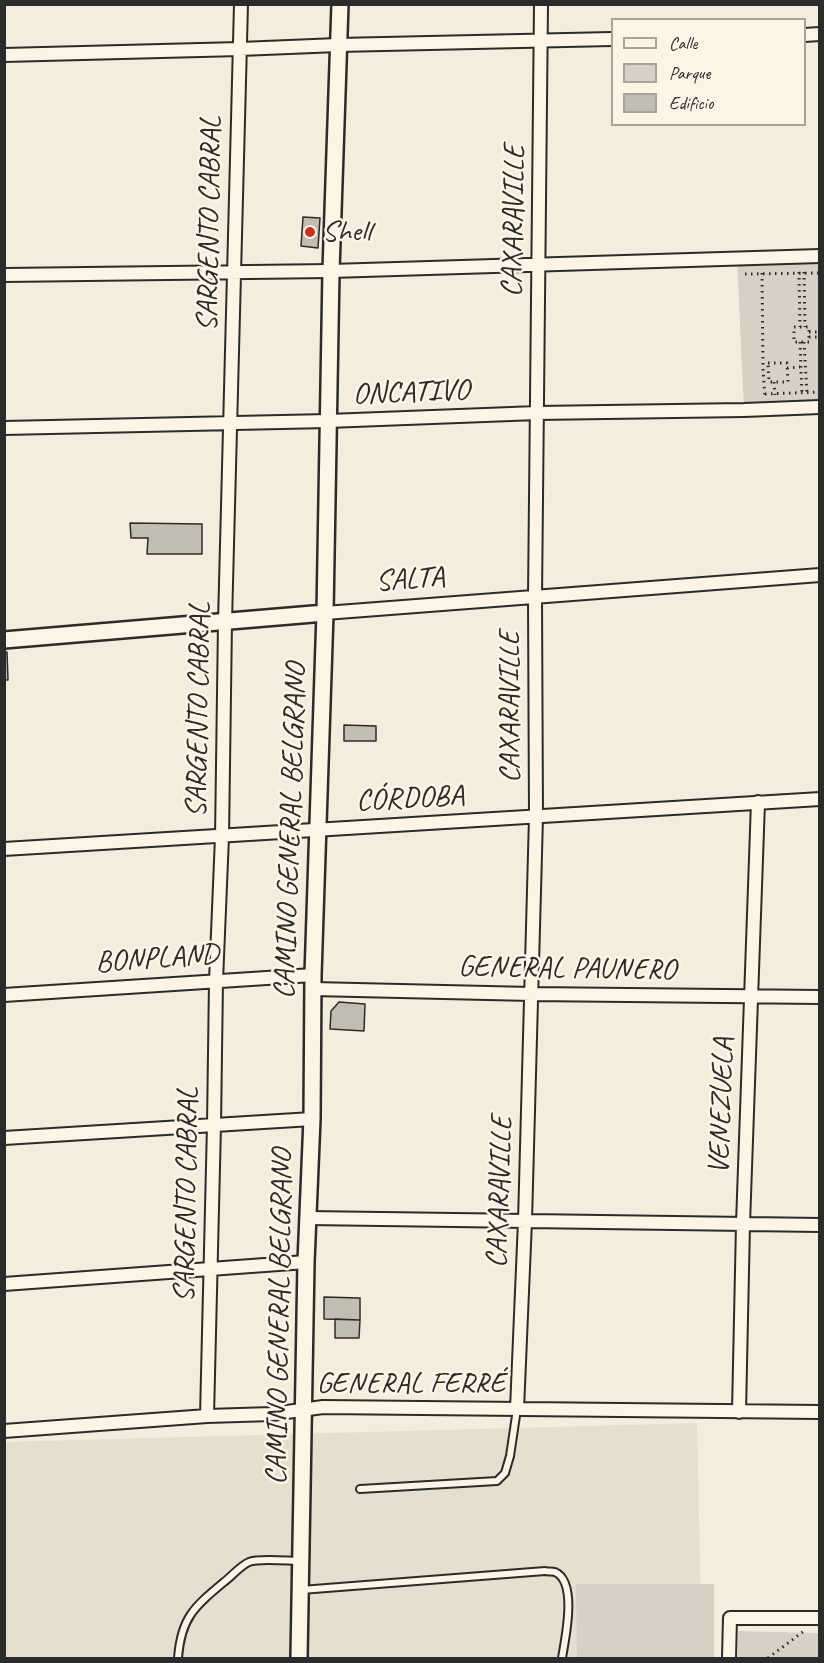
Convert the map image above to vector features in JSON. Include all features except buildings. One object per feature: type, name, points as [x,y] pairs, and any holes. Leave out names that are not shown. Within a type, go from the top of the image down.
[{"type":"street","name":"SARGENTO CABRAL","points":[[207,1416],[241,4]]},
{"type":"street","name":"CAMINO GENERAL BELGRANO","points":[[299,1659],[306,1262],[312,1119],[313,982],[325,613],[331,271],[340,4]]},
{"type":"street","name":"CAXARAVILLE","points":[[517,1409],[525,1221],[536,817],[535,597],[541,4]]},
{"type":"street","points":[[4,55],[611,39]]},
{"type":"street","points":[[4,275],[331,271],[819,256]]},
{"type":"street","name":"ONCATIVO","points":[[4,428],[810,408]]},
{"type":"street","name":"SALTA","points":[[4,640],[819,575]]},
{"type":"street","name":"CÓRDOBA","points":[[4,849],[819,799]]},
{"type":"street","name":"VENEZUELA","points":[[739,1412],[743,1224],[758,802]]},
{"type":"street","name":"BONPLAND","points":[[4,995],[216,981],[313,982]]},
{"type":"street","name":"GENERAL PAUNERO","points":[[313,982],[531,994],[819,997]]},
{"type":"street","points":[[4,1138],[312,1119]]},
{"type":"street","points":[[308,1218],[819,1225]]},
{"type":"street","points":[[4,1284],[306,1262]]},
{"type":"street","name":"GENERAL FERRÉ","points":[[4,1431],[207,1416],[272,1414],[323,1407],[819,1412]]},
{"type":"street","points":[[729,1659],[730,1618],[815,1622]]},
{"type":"lane","points":[[360,1489],[497,1481],[505,1473],[510,1456],[517,1409]]},
{"type":"lane","points":[[178,1659],[179,1639],[190,1613],[202,1600],[243,1567],[251,1561],[301,1561]]},
{"type":"lane","points":[[300,1590],[545,1571],[555,1573],[562,1578],[569,1599],[562,1659]]},
{"type":"path","points":[[800,327],[801,257]]},
{"type":"path","points":[[801,257],[804,273],[805,327]]},
{"type":"path","points":[[762,273],[763,369],[766,409]]},
{"type":"path","points":[[745,274],[819,273]]},
{"type":"path","points":[[794,327],[805,327],[809,327],[809,342],[794,342],[794,327]]},
{"type":"path","points":[[809,334],[819,332]]},
{"type":"path","points":[[809,334],[819,337]]},
{"type":"path","points":[[802,342],[801,367],[804,393],[810,408]]},
{"type":"path","points":[[802,342],[804,393]]},
{"type":"path","points":[[768,363],[787,363],[788,382],[769,382],[768,369],[768,363]]},
{"type":"path","points":[[787,368],[801,367]]},
{"type":"path","points":[[763,369],[768,369]]},
{"type":"path","points":[[765,394],[819,392]]},
{"type":"path","points":[[768,1659],[815,1622]]},
{"type":"shaded area","points":[[697,1423],[702,1658],[5,1658],[4,1442]]},
{"type":"green space","points":[[819,256],[819,407],[744,410],[737,259]]},
{"type":"green space","points":[[576,1584],[714,1584],[714,1658],[577,1658]]},
{"type":"green space","points":[[738,1631],[819,1633],[819,1658],[738,1658]]},
{"type":"place","name":"Shell","points":[[310,232]]}]
